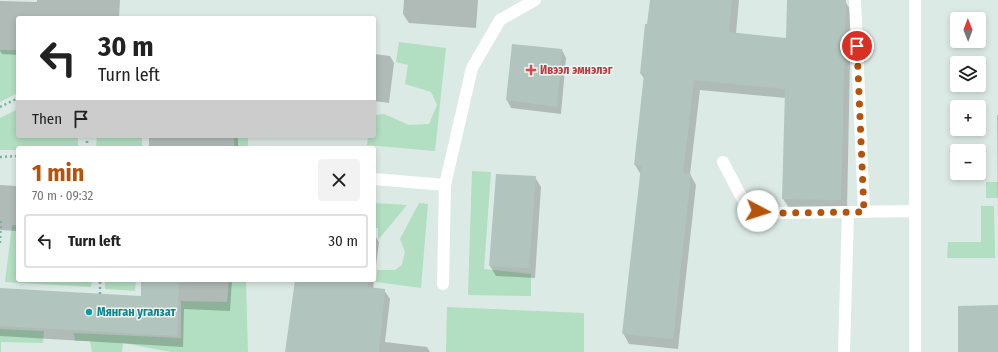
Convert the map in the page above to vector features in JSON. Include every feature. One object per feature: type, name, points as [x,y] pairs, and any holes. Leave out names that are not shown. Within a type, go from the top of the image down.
[{"type":"street","points":[[443,284],[445,185],[472,68],[500,20],[534,0]]},
{"type":"street","points":[[855,0],[864,212]]},
{"type":"street","points":[[914,352],[915,0]]},
{"type":"street","points":[[724,162],[744,202],[758,211],[779,213],[915,211]]},
{"type":"street","points":[[376,179],[445,185]]},
{"type":"street","points":[[844,352],[848,212]]},
{"type":"path","points":[[0,107],[16,99]]},
{"type":"path","points":[[0,157],[16,156]]},
{"type":"path","points":[[0,243],[1,220]]},
{"type":"path","points":[[100,282],[100,294]]},
{"type":"green space","points":[[399,42],[446,48],[435,151],[367,145],[368,138],[376,138],[376,115],[384,114],[409,125],[429,124],[437,105],[431,92],[405,84],[408,65],[396,62]]},
{"type":"green space","points":[[0,50],[16,50],[16,94],[0,102]]},
{"type":"green space","points":[[16,110],[16,138],[78,138],[78,146],[16,146],[16,150],[0,150],[0,118]]},
{"type":"green space","points":[[97,138],[142,138],[142,146],[96,146]]},
{"type":"green space","points":[[234,138],[248,138],[248,146],[234,146]]},
{"type":"green space","points":[[472,171],[491,172],[484,269],[531,274],[531,296],[468,295]]},
{"type":"green space","points":[[986,182],[998,182],[998,198],[986,198]]},
{"type":"green space","points":[[376,203],[407,205],[378,240],[378,228],[376,228]]},
{"type":"green space","points":[[419,203],[428,204],[421,288],[376,282],[377,270],[395,270],[402,265],[405,252],[400,239]]},
{"type":"green space","points":[[981,206],[994,206],[995,258],[947,258],[948,242],[981,242]]},
{"type":"green space","points":[[12,225],[16,225],[16,282],[92,282],[91,287],[5,282]]},
{"type":"green space","points":[[105,282],[136,282],[135,291],[105,289]]},
{"type":"green space","points":[[229,282],[246,282],[248,352],[171,352],[123,343],[122,352],[92,352],[90,341],[75,341],[74,333],[181,338],[181,301],[227,302]]},
{"type":"green space","points":[[447,307],[584,313],[584,352],[446,352]]},
{"type":"green space","points":[[0,329],[44,331],[43,343],[1,342],[0,352]]},
{"type":"building","points":[[650,0],[732,0],[729,32],[786,38],[787,0],[846,0],[841,200],[782,199],[785,89],[694,80],[683,173],[691,174],[673,339],[622,334],[641,166],[634,165],[644,74],[640,74],[645,24],[647,24]]},
{"type":"building","points":[[512,44],[562,49],[557,107],[506,100]]},
{"type":"building","points":[[496,174],[536,176],[529,268],[489,266]]},
{"type":"building","name":"Мянган угалзат","points":[[141,282],[179,282],[177,336],[0,326],[0,288],[141,296]]},
{"type":"building","points":[[295,282],[369,282],[368,287],[385,289],[379,352],[285,352]]},
{"type":"building","points":[[998,305],[998,352],[958,352],[958,306]]},
{"type":"place","name":"Ивээл эмнэлэг","points":[[531,70]]},
{"type":"place","name":"Мянган угалзат","points":[[89,312]]},
{"type":"route","points":[[758,211],[779,213],[864,212],[857,46]]}]
